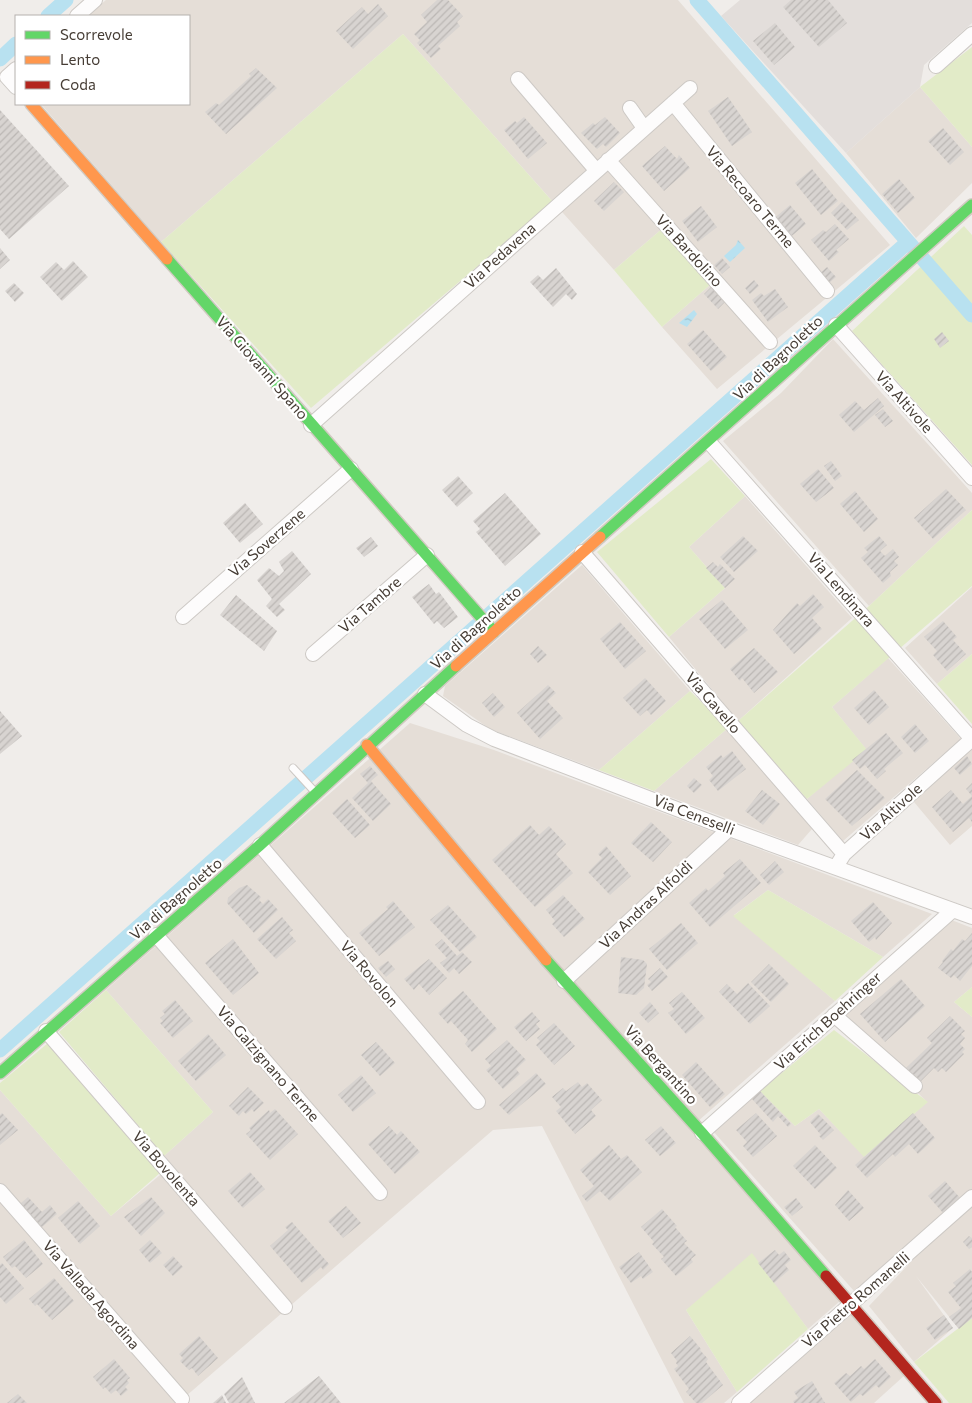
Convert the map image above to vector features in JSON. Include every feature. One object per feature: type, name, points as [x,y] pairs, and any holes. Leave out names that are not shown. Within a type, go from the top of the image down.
[{"type":"street","points":[[77,15],[95,0]]},
{"type":"street","points":[[936,66],[972,34]]},
{"type":"street","points":[[518,79],[596,170]]},
{"type":"street","name":"Via Pedavena","points":[[311,425],[690,88]]},
{"type":"street","name":"Via Recoaro Terme","points":[[673,104],[828,291]]},
{"type":"street","name":"Via Giovanni Spano","points":[[32,105],[491,628]]},
{"type":"street","points":[[630,108],[644,128]]},
{"type":"street","name":"Via Bardolino","points":[[608,160],[770,342]]},
{"type":"street","name":"Via di Bagnoletto","points":[[0,1073],[260,845],[313,789],[425,694],[491,628],[709,442],[836,325],[972,205]]},
{"type":"street","name":"Via Altivole","points":[[836,325],[972,478]]},
{"type":"street","name":"Via Lendinara","points":[[709,442],[972,739]]},
{"type":"street","name":"Via Soverzene","points":[[183,617],[351,469]]},
{"type":"street","name":"Via Gavello","points":[[582,552],[844,854]]},
{"type":"street","name":"Via Tambre","points":[[313,654],[427,555]]},
{"type":"street","name":"Via Ceneselli","points":[[425,694],[467,725],[494,740],[729,829],[962,913]]},
{"type":"street","name":"Via Altivole","points":[[836,867],[844,854],[972,739]]},
{"type":"street","name":"Via Bergantino","points":[[367,745],[564,981],[702,1133],[936,1403]]},
{"type":"street","name":"Via Andras Alfoldi","points":[[564,981],[729,829]]},
{"type":"street","name":"Via Rovolon","points":[[260,845],[478,1102]]},
{"type":"street","name":"Via Erich Boehringer","points":[[702,1133],[834,1015],[972,903]]},
{"type":"street","name":"Via Galzignano Terme","points":[[156,935],[380,1193]]},
{"type":"street","points":[[834,1015],[915,1086]]},
{"type":"street","name":"Via Bovolenta","points":[[46,1031],[285,1307]]},
{"type":"street","name":"Via Vallada Agordina","points":[[0,1191],[182,1399]]},
{"type":"street","name":"Via Pietro Romanelli","points":[[739,1403],[972,1197]]},
{"type":"lane","points":[[293,768],[313,789]]},
{"type":"shaded area","points":[[106,0],[678,0],[890,245],[717,389],[662,327],[711,284],[663,228],[614,270],[403,34],[161,242],[42,105],[190,105],[190,15],[88,15]]},
{"type":"shaded area","points":[[740,0],[972,0],[972,23],[924,65],[920,87],[846,153],[721,16]]},
{"type":"shaded area","points":[[920,87],[972,147],[972,183],[916,238],[846,153]]},
{"type":"shaded area","points":[[833,339],[972,493],[972,510],[869,606],[723,441],[781,393]]},
{"type":"shaded area","points":[[745,496],[852,618],[738,721],[669,637],[725,588],[689,547]]},
{"type":"shaded area","points":[[582,565],[690,691],[599,770],[490,729],[443,696],[445,686]]},
{"type":"shaded area","points":[[972,587],[972,654],[937,684],[905,648]]},
{"type":"shaded area","points":[[888,658],[961,739],[843,841],[807,799],[865,748],[832,707]]},
{"type":"shaded area","points":[[410,723],[494,750],[932,914],[883,957],[768,890],[734,915],[835,1001],[689,1129],[840,1301],[808,1329],[758,1263],[686,1310],[737,1392],[724,1403],[684,1403],[542,1126],[493,1130],[178,1403],[0,1403],[0,1090],[111,1216],[172,1165],[164,1156],[213,1112],[106,990]]},
{"type":"shaded area","points":[[728,728],[812,829],[798,845],[654,791]]},
{"type":"shaded area","points":[[972,748],[972,826],[950,845],[914,802]]},
{"type":"shaded area","points":[[949,919],[972,928],[972,987],[954,1002],[972,1017],[972,1318],[959,1329],[916,1276],[953,1328],[914,1362],[869,1306],[908,1265],[898,1253],[854,1291],[713,1131],[760,1087],[795,1126],[819,1109],[866,1158],[927,1102],[843,1018]]},
{"type":"shaded area","points":[[852,1310],[905,1375],[874,1403],[750,1403]]},
{"type":"green space","points":[[403,34],[553,202],[311,408],[161,242]]},
{"type":"green space","points":[[972,47],[972,147],[920,87]]},
{"type":"green space","points":[[964,226],[972,235],[972,465],[852,331]]},
{"type":"green space","points":[[663,228],[711,284],[662,327],[614,270]]},
{"type":"green space","points":[[711,459],[745,496],[689,547],[725,588],[669,637],[597,552]]},
{"type":"green space","points":[[972,510],[972,586],[832,707],[867,750],[807,799],[738,721],[869,606]]},
{"type":"green space","points":[[972,654],[972,724],[937,684]]},
{"type":"green space","points":[[690,691],[728,728],[654,791],[599,770]]},
{"type":"green space","points":[[768,890],[883,957],[835,1001],[733,916]]},
{"type":"green space","points":[[972,987],[972,1017],[954,1002]]},
{"type":"green space","points":[[106,990],[213,1112],[164,1156],[59,1032]]},
{"type":"green space","points":[[834,1030],[928,1102],[864,1157],[819,1109],[795,1126],[760,1091]]},
{"type":"green space","points":[[48,1043],[161,1172],[111,1216],[0,1090],[0,1083]]},
{"type":"green space","points":[[752,1253],[808,1329],[737,1392],[686,1310]]},
{"type":"green space","points":[[972,1318],[972,1403],[949,1403],[914,1362]]},
{"type":"water","points":[[738,240],[745,248],[730,262],[724,256],[736,245]]},
{"type":"water","points":[[694,310],[697,314],[687,327],[679,323]]},
{"type":"building","points":[[437,0],[448,0],[463,16],[457,22],[460,26],[438,46],[441,49],[431,58],[417,43],[420,40],[414,34],[427,22],[421,15]]},
{"type":"building","points":[[791,0],[828,0],[847,23],[819,47],[783,7]]},
{"type":"building","points":[[378,4],[388,16],[353,49],[336,31],[362,7],[368,14]]},
{"type":"building","points":[[775,23],[795,47],[774,65],[753,41]]},
{"type":"building","points":[[256,68],[277,88],[226,134],[205,112],[216,103],[219,105],[251,76],[249,74]]},
{"type":"building","points":[[728,97],[752,132],[732,146],[708,111]]},
{"type":"building","points":[[0,110],[69,186],[9,239],[0,229]]},
{"type":"building","points":[[524,117],[547,143],[528,159],[504,130],[515,121],[517,123]]},
{"type":"building","points":[[605,117],[620,133],[606,147],[603,144],[597,149],[581,133],[593,123],[595,125]]},
{"type":"building","points":[[943,128],[964,152],[950,165],[928,141]]},
{"type":"building","points":[[665,146],[677,159],[679,155],[690,168],[664,191],[642,166]]},
{"type":"building","points":[[812,169],[838,201],[821,215],[795,183]]},
{"type":"building","points":[[899,179],[915,198],[898,213],[882,194]]},
{"type":"building","points":[[614,182],[624,192],[604,211],[594,201]]},
{"type":"building","points":[[842,202],[859,220],[847,230],[831,213]]},
{"type":"building","points":[[790,205],[806,224],[788,239],[772,220]]},
{"type":"building","points":[[701,206],[717,227],[698,242],[682,221]]},
{"type":"building","points":[[835,224],[849,239],[836,250],[839,252],[829,261],[811,240],[823,230],[826,232]]},
{"type":"building","points":[[0,248],[10,260],[0,269]]},
{"type":"building","points":[[722,258],[730,267],[722,274],[714,265]]},
{"type":"building","points":[[73,261],[88,277],[62,301],[40,277],[56,262],[64,270]]},
{"type":"building","points":[[827,267],[836,277],[828,284],[819,274]]},
{"type":"building","points":[[556,268],[577,294],[572,300],[566,294],[553,307],[530,282],[538,275],[543,280]]},
{"type":"building","points":[[754,280],[759,286],[750,294],[745,288]]},
{"type":"building","points":[[14,283],[24,293],[15,302],[5,291]]},
{"type":"building","points":[[711,287],[725,302],[718,309],[704,294]]},
{"type":"building","points":[[775,289],[788,307],[768,322],[752,300],[761,293],[764,296]]},
{"type":"building","points":[[703,330],[727,357],[711,371],[687,344]]},
{"type":"building","points":[[942,332],[949,341],[940,348],[934,339]]},
{"type":"building","points":[[878,398],[884,406],[854,432],[839,415],[855,401],[864,410]]},
{"type":"building","points":[[883,409],[893,421],[885,427],[875,415]]},
{"type":"building","points":[[831,461],[842,476],[835,481],[824,466]]},
{"type":"building","points":[[818,469],[834,488],[816,502],[800,484]]},
{"type":"building","points":[[458,476],[473,493],[457,507],[442,490]]},
{"type":"building","points":[[946,489],[966,510],[933,539],[914,518]]},
{"type":"building","points":[[855,491],[878,519],[864,532],[840,504]]},
{"type":"building","points":[[505,493],[541,534],[505,566],[476,532],[480,529],[473,521]]},
{"type":"building","points":[[245,503],[263,524],[240,543],[223,523]]},
{"type":"building","points":[[743,536],[758,551],[734,572],[720,557]]},
{"type":"building","points":[[879,536],[887,545],[880,551],[885,556],[893,549],[899,557],[894,561],[898,565],[890,572],[891,576],[883,583],[861,558],[868,552],[864,548]]},
{"type":"building","points":[[371,537],[378,546],[364,557],[356,548]]},
{"type":"building","points":[[292,551],[311,574],[279,604],[285,610],[277,617],[266,606],[272,599],[257,580],[269,568],[279,576],[284,571],[279,562]]},
{"type":"building","points":[[713,562],[718,567],[720,564],[735,579],[725,588],[706,568]]},
{"type":"building","points":[[429,584],[436,594],[439,592],[458,617],[444,628],[437,621],[434,624],[412,597]]},
{"type":"building","points":[[813,594],[824,607],[812,618],[822,629],[794,654],[773,630],[797,603],[800,606]]},
{"type":"building","points":[[236,595],[277,631],[264,651],[220,615]]},
{"type":"building","points":[[722,600],[748,630],[725,649],[699,619]]},
{"type":"building","points":[[943,621],[957,637],[953,640],[966,654],[947,671],[933,655],[937,651],[924,637]]},
{"type":"building","points":[[620,622],[646,651],[625,669],[600,639]]},
{"type":"building","points":[[538,646],[547,655],[538,663],[530,654]]},
{"type":"building","points":[[754,648],[778,672],[754,693],[742,678],[740,681],[730,669]]},
{"type":"building","points":[[645,678],[666,701],[651,715],[647,710],[640,716],[623,698]]},
{"type":"building","points":[[548,685],[556,693],[547,701],[563,718],[540,739],[517,713]]},
{"type":"building","points":[[874,690],[889,707],[869,725],[854,708]]},
{"type":"building","points":[[493,693],[505,707],[494,717],[482,703]]},
{"type":"building","points":[[0,711],[22,736],[0,754]]},
{"type":"building","points":[[915,724],[929,741],[915,753],[901,737]]},
{"type":"building","points":[[886,733],[903,753],[884,769],[886,771],[877,779],[865,765],[860,769],[852,760]]},
{"type":"building","points":[[732,751],[746,769],[718,791],[709,780],[713,776],[706,767],[721,755],[723,758]]},
{"type":"building","points":[[967,756],[972,764],[960,775],[954,768]]},
{"type":"building","points":[[370,766],[378,775],[371,781],[391,804],[373,821],[352,798],[368,783],[360,774]]},
{"type":"building","points":[[857,770],[885,798],[852,826],[825,799]]},
{"type":"building","points":[[694,778],[702,785],[694,793],[687,786]]},
{"type":"building","points":[[972,783],[972,796],[966,789]]},
{"type":"building","points":[[762,790],[780,804],[763,825],[745,811]]},
{"type":"building","points":[[951,790],[963,804],[972,796],[972,822],[969,818],[953,832],[932,807]]},
{"type":"building","points":[[347,799],[370,825],[355,838],[332,813]]},
{"type":"building","points":[[651,822],[672,842],[653,862],[631,843]]},
{"type":"building","points":[[530,825],[539,835],[549,826],[566,844],[556,854],[573,873],[535,907],[492,860]]},
{"type":"building","points":[[606,846],[631,876],[610,895],[588,872],[602,858],[598,854]]},
{"type":"building","points":[[740,859],[761,883],[710,927],[689,903],[706,888],[708,891],[725,876],[723,873]]},
{"type":"building","points":[[775,861],[784,872],[769,885],[760,875]]},
{"type":"building","points":[[247,885],[261,897],[259,900],[263,904],[268,899],[278,910],[254,933],[227,903],[228,898],[239,888]]},
{"type":"building","points":[[563,895],[585,919],[564,937],[552,924],[555,921],[546,910]]},
{"type":"building","points":[[393,901],[415,927],[379,956],[359,933],[388,909],[386,907]]},
{"type":"building","points":[[873,902],[892,923],[876,940],[875,937],[869,942],[851,921]]},
{"type":"building","points":[[448,905],[477,937],[460,952],[430,920]]},
{"type":"building","points":[[282,917],[293,930],[289,933],[296,941],[276,959],[257,939]]},
{"type":"building","points":[[681,923],[698,943],[667,970],[649,949]]},
{"type":"building","points":[[972,933],[972,966],[960,981],[954,975],[951,978],[938,968],[951,949],[953,951],[962,939],[965,941]]},
{"type":"building","points":[[233,939],[259,973],[233,995],[205,963]]},
{"type":"building","points":[[442,939],[457,956],[462,952],[472,962],[459,974],[454,968],[449,973],[440,963],[447,958],[435,945]]},
{"type":"building","points":[[621,957],[643,960],[647,964],[644,988],[636,995],[618,993]]},
{"type":"building","points":[[429,959],[447,978],[429,995],[419,984],[414,990],[404,979]]},
{"type":"building","points":[[388,961],[395,969],[386,977],[378,968]]},
{"type":"building","points":[[769,964],[789,984],[771,1002],[751,982]]},
{"type":"building","points":[[660,968],[668,977],[652,991],[647,985],[651,982],[648,979]]},
{"type":"building","points":[[901,979],[925,1006],[885,1042],[860,1014]]},
{"type":"building","points":[[748,983],[770,1006],[750,1024],[719,992],[727,984],[737,994]]},
{"type":"building","points":[[463,991],[497,1029],[472,1052],[465,1044],[468,1040],[451,1021],[448,1024],[438,1013]]},
{"type":"building","points":[[682,992],[705,1018],[686,1034],[668,1013],[674,1009],[669,1003]]},
{"type":"building","points":[[175,1000],[193,1021],[173,1038],[160,1023],[163,1021],[160,1018],[165,1014],[162,1011]]},
{"type":"building","points":[[650,1002],[659,1013],[648,1023],[639,1013]]},
{"type":"building","points":[[532,1012],[540,1021],[536,1024],[540,1029],[526,1041],[514,1027]]},
{"type":"building","points":[[950,1016],[965,1031],[961,1034],[965,1038],[960,1044],[965,1049],[962,1052],[964,1054],[946,1072],[942,1068],[938,1072],[934,1068],[920,1082],[906,1068],[932,1043],[927,1038]]},
{"type":"building","points":[[554,1023],[575,1046],[554,1065],[536,1045],[540,1041],[537,1038]]},
{"type":"building","points":[[208,1034],[226,1055],[196,1081],[178,1061]]},
{"type":"building","points":[[507,1040],[526,1060],[516,1069],[520,1074],[503,1089],[486,1070],[491,1066],[485,1059]]},
{"type":"building","points":[[376,1042],[395,1063],[380,1076],[361,1055]]},
{"type":"building","points":[[696,1062],[725,1094],[710,1107],[682,1075]]},
{"type":"building","points":[[536,1073],[546,1084],[509,1115],[499,1105]]},
{"type":"building","points":[[361,1075],[376,1093],[353,1112],[338,1095]]},
{"type":"building","points":[[578,1082],[582,1087],[587,1083],[602,1100],[591,1110],[596,1116],[575,1134],[556,1111],[561,1107],[552,1097],[563,1088],[566,1091]]},
{"type":"building","points":[[248,1087],[264,1103],[254,1112],[252,1109],[246,1114],[243,1111],[239,1116],[229,1106]]},
{"type":"building","points":[[760,1091],[791,1124],[788,1127],[778,1116],[773,1122],[752,1099]]},
{"type":"building","points":[[275,1109],[298,1134],[270,1160],[246,1134],[251,1130],[249,1128],[269,1110],[270,1113]]},
{"type":"building","points":[[2,1113],[18,1130],[0,1145],[0,1115]]},
{"type":"building","points":[[756,1113],[777,1136],[753,1157],[743,1146],[747,1142],[736,1130]]},
{"type":"building","points":[[913,1113],[935,1138],[918,1154],[909,1144],[895,1157],[893,1154],[867,1178],[855,1165]]},
{"type":"building","points":[[818,1114],[834,1130],[823,1140],[810,1122]]},
{"type":"building","points":[[389,1126],[397,1135],[401,1131],[420,1152],[395,1174],[368,1144]]},
{"type":"building","points":[[661,1126],[676,1143],[660,1156],[645,1140]]},
{"type":"building","points":[[609,1145],[621,1159],[627,1155],[642,1172],[610,1201],[600,1191],[587,1202],[582,1196],[594,1186],[580,1170]]},
{"type":"building","points":[[815,1145],[837,1168],[815,1189],[793,1166]]},
{"type":"building","points":[[250,1172],[265,1189],[243,1208],[228,1191]]},
{"type":"building","points":[[945,1181],[961,1199],[944,1214],[928,1196]]},
{"type":"building","points":[[848,1190],[864,1208],[849,1221],[835,1205]]},
{"type":"building","points":[[28,1197],[42,1212],[50,1205],[57,1214],[41,1228],[20,1204]]},
{"type":"building","points":[[151,1197],[165,1213],[141,1236],[124,1217]]},
{"type":"building","points":[[796,1198],[803,1207],[792,1216],[784,1207]]},
{"type":"building","points":[[78,1201],[100,1226],[80,1244],[58,1218]]},
{"type":"building","points":[[346,1206],[361,1223],[343,1238],[328,1221]]},
{"type":"building","points":[[662,1209],[687,1241],[684,1243],[696,1255],[691,1259],[693,1262],[676,1276],[661,1259],[664,1257],[652,1244],[654,1242],[641,1227]]},
{"type":"building","points":[[292,1222],[329,1264],[323,1270],[321,1267],[302,1283],[270,1246],[288,1230],[285,1227]]},
{"type":"building","points":[[969,1236],[972,1238],[972,1247],[969,1249],[963,1242]]},
{"type":"building","points":[[24,1240],[43,1264],[26,1278],[15,1266],[12,1268],[3,1257]]},
{"type":"building","points":[[150,1240],[162,1253],[150,1263],[139,1250]]},
{"type":"building","points":[[775,1250],[779,1255],[784,1251],[791,1260],[785,1265],[789,1270],[774,1283],[758,1263]]},
{"type":"building","points":[[639,1252],[653,1272],[643,1279],[641,1276],[631,1283],[619,1267]]},
{"type":"building","points":[[173,1256],[183,1267],[173,1276],[163,1265]]},
{"type":"building","points":[[2,1263],[24,1288],[6,1304],[0,1297],[0,1265]]},
{"type":"building","points":[[970,1269],[972,1272],[972,1318],[959,1329],[949,1317],[961,1308],[948,1292],[956,1286],[953,1283]]},
{"type":"building","points":[[54,1278],[74,1301],[52,1320],[37,1304],[35,1306],[29,1299]]},
{"type":"building","points":[[944,1315],[953,1328],[935,1340],[926,1328]]},
{"type":"building","points":[[199,1336],[218,1358],[198,1376],[192,1368],[189,1370],[180,1361],[183,1358],[179,1354]]},
{"type":"building","points":[[690,1336],[708,1359],[706,1362],[723,1385],[702,1403],[696,1403],[686,1392],[689,1389],[674,1369],[678,1366],[671,1353]]},
{"type":"building","points":[[114,1359],[130,1378],[127,1380],[129,1383],[125,1387],[128,1390],[121,1396],[116,1390],[111,1394],[105,1387],[103,1389],[93,1377]]},
{"type":"building","points":[[875,1359],[891,1377],[879,1388],[876,1385],[863,1396],[860,1394],[851,1402],[834,1383],[846,1373],[850,1376],[861,1366],[864,1369]]},
{"type":"building","points":[[319,1376],[341,1403],[284,1403]]},
{"type":"building","points":[[242,1377],[255,1403],[229,1403],[224,1394]]},
{"type":"building","points":[[812,1381],[825,1403],[794,1403],[793,1401],[798,1398],[794,1392]]},
{"type":"building","points":[[18,1394],[27,1403],[7,1403]]},
{"type":"building","points":[[222,1395],[226,1403],[213,1403]]},
{"type":"waterway","points":[[49,15],[66,0]]},
{"type":"waterway","points":[[697,0],[972,315]]},
{"type":"waterway","points":[[0,59],[15,45]]},
{"type":"waterway","points":[[0,1050],[908,242]]},
{"type":"traffic: fast","points":[[600,537],[972,205]]},
{"type":"traffic: fast","points":[[167,259],[494,632]]},
{"type":"traffic: fast","points":[[0,1073],[260,845],[456,666]]},
{"type":"traffic: fast","points":[[546,960],[702,1133],[826,1276]]},
{"type":"traffic: slow","points":[[32,105],[167,259]]},
{"type":"traffic: slow","points":[[456,666],[600,537]]},
{"type":"traffic: slow","points":[[367,745],[546,960]]},
{"type":"traffic: jam","points":[[826,1276],[936,1403]]}]
